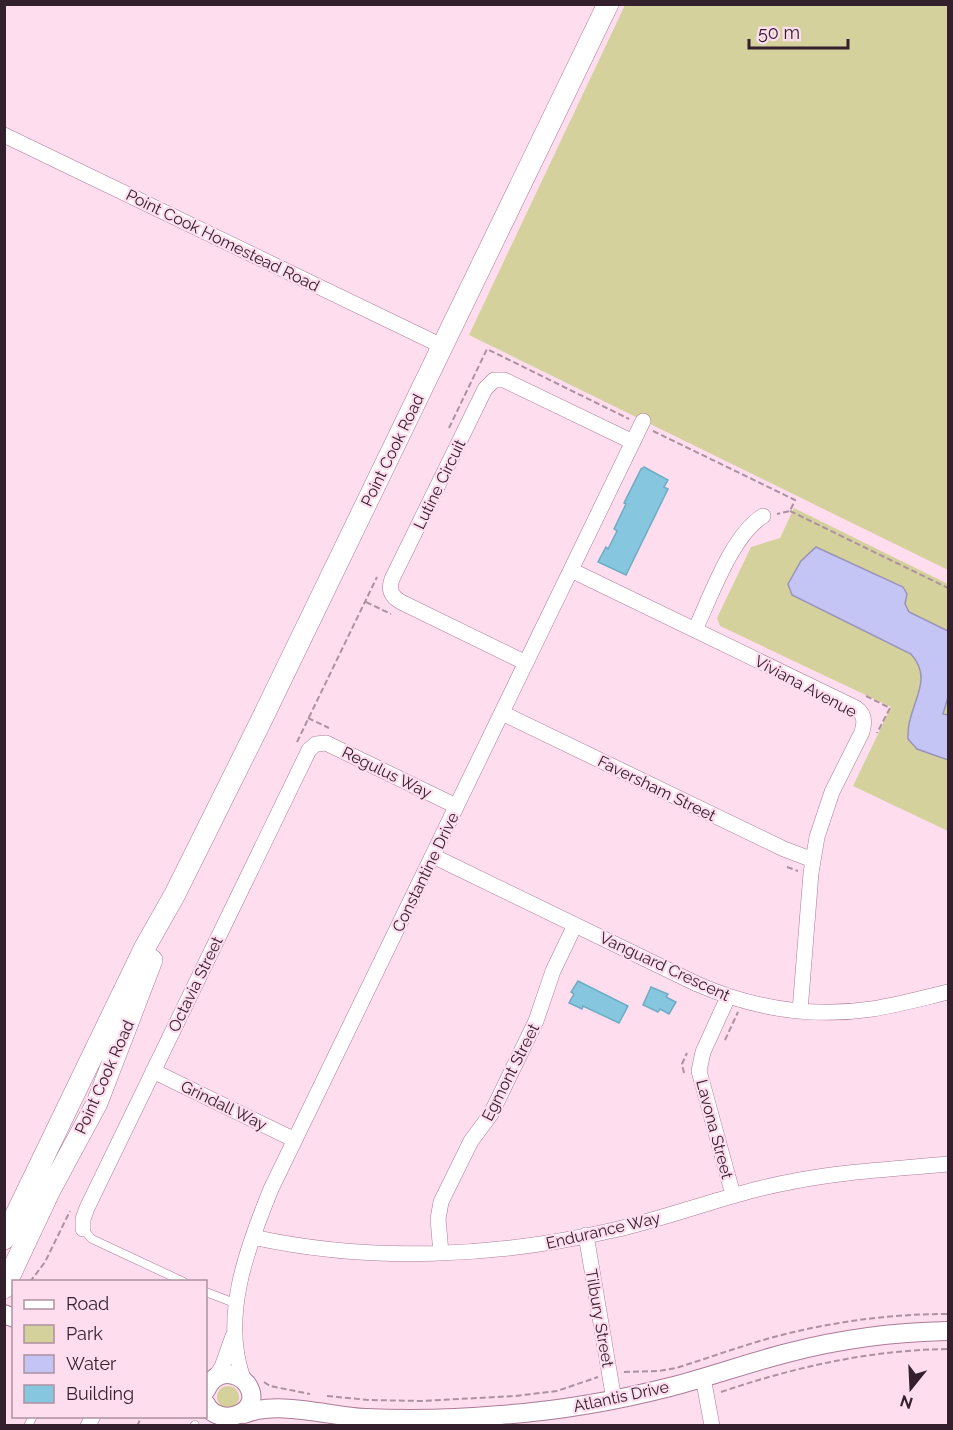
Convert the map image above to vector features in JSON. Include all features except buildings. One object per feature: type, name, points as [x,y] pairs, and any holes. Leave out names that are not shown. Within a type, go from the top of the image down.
[{"type":"main road","name":"Point Cook Road","points":[[4,1239],[144,949],[175,894],[608,4]]},
{"type":"main road","name":"Point Cook Road","points":[[4,1289],[50,1190],[97,1103],[175,894]]},
{"type":"street","name":"Point Cook Homestead Road","points":[[4,135],[442,346]]},
{"type":"street","name":"Lutine Circuit","points":[[526,663],[401,602],[390,591],[392,579],[484,389],[494,380],[504,380],[633,442]]},
{"type":"street","name":"Constantine Drive","points":[[209,1383],[222,1367],[234,1332],[237,1304],[253,1237],[271,1190],[642,423]]},
{"type":"street","points":[[695,630],[737,542],[749,527],[764,516]]},
{"type":"street","name":"Viviana Avenue","points":[[571,570],[856,708],[863,714],[863,728],[826,808],[813,860],[800,1011]]},
{"type":"street","name":"Faversham Street","points":[[502,713],[784,849],[813,860]]},
{"type":"street","name":"Regulus Way","points":[[316,744],[323,742],[331,745],[456,806]]},
{"type":"street","name":"Octavia Street","points":[[83,1229],[83,1219],[87,1208],[306,755],[316,744]]},
{"type":"street","name":"Vanguard Crescent","points":[[433,856],[697,984],[735,999],[800,1011],[838,1012],[870,1009],[948,992]]},
{"type":"street","name":"Egmont Street","points":[[441,1252],[438,1219],[441,1202],[466,1151],[491,1114],[537,1021],[553,971],[575,925]]},
{"type":"street","name":"Lavona Street","points":[[733,1195],[699,1071],[703,1052],[735,999]]},
{"type":"street","name":"Grindall Way","points":[[153,1071],[295,1140]]},
{"type":"street","name":"Endurance Way","points":[[253,1237],[287,1244],[357,1251],[441,1252],[519,1247],[635,1225],[733,1195],[794,1181],[840,1173],[948,1164]]},
{"type":"street","name":"Tilbury Street","points":[[586,1235],[614,1400]]},
{"type":"street","points":[[4,1314],[8,1328]]},
{"type":"street","name":"Atlantis Drive","points":[[209,1412],[221,1420],[234,1420],[260,1408],[289,1408],[363,1418],[455,1418],[535,1412],[614,1400],[785,1353],[832,1343],[903,1332],[948,1331]]},
{"type":"street","name":"Constantine Drive","points":[[234,1332],[237,1357],[251,1382]]},
{"type":"street","name":"Atlantis Drive","points":[[209,1383],[227,1374],[239,1377],[251,1382],[289,1408]]},
{"type":"street","points":[[703,1377],[712,1425]]},
{"type":"street","points":[[240,1419],[251,1401],[251,1382]]},
{"type":"lane","points":[[83,1229],[92,1239],[182,1280]]},
{"type":"lane","points":[[207,1292],[237,1304]]},
{"type":"path","points":[[445,435],[487,349],[795,500],[790,511]]},
{"type":"path","points":[[764,516],[790,511],[948,588]]},
{"type":"path","points":[[296,744],[378,575]]},
{"type":"path","points":[[858,693],[890,708],[877,734]]},
{"type":"path","points":[[723,1046],[735,999]]},
{"type":"path","points":[[32,1280],[45,1262],[74,1202]]},
{"type":"path","points":[[721,1392],[794,1369],[839,1360],[899,1352],[948,1349]]},
{"type":"path","points":[[323,1396],[393,1401],[515,1396],[557,1391],[582,1381],[631,1371]]},
{"type":"path","points":[[251,1382],[315,1395]]},
{"type":"green space","points":[[625,5],[948,5],[948,570],[469,335]]},
{"type":"green space","points":[[794,508],[948,584],[948,831],[853,786],[891,707],[720,626],[717,618],[751,547],[780,538]]},
{"type":"green space","points":[[224,1386],[232,1386],[239,1393],[239,1401],[232,1408],[224,1408],[217,1401],[217,1393]]},
{"type":"water","points":[[816,547],[903,587],[907,594],[905,604],[909,612],[948,631],[948,697],[943,714],[948,715],[948,760],[917,749],[908,739],[909,722],[921,678],[917,662],[911,654],[792,595],[788,584],[801,561]]}]
